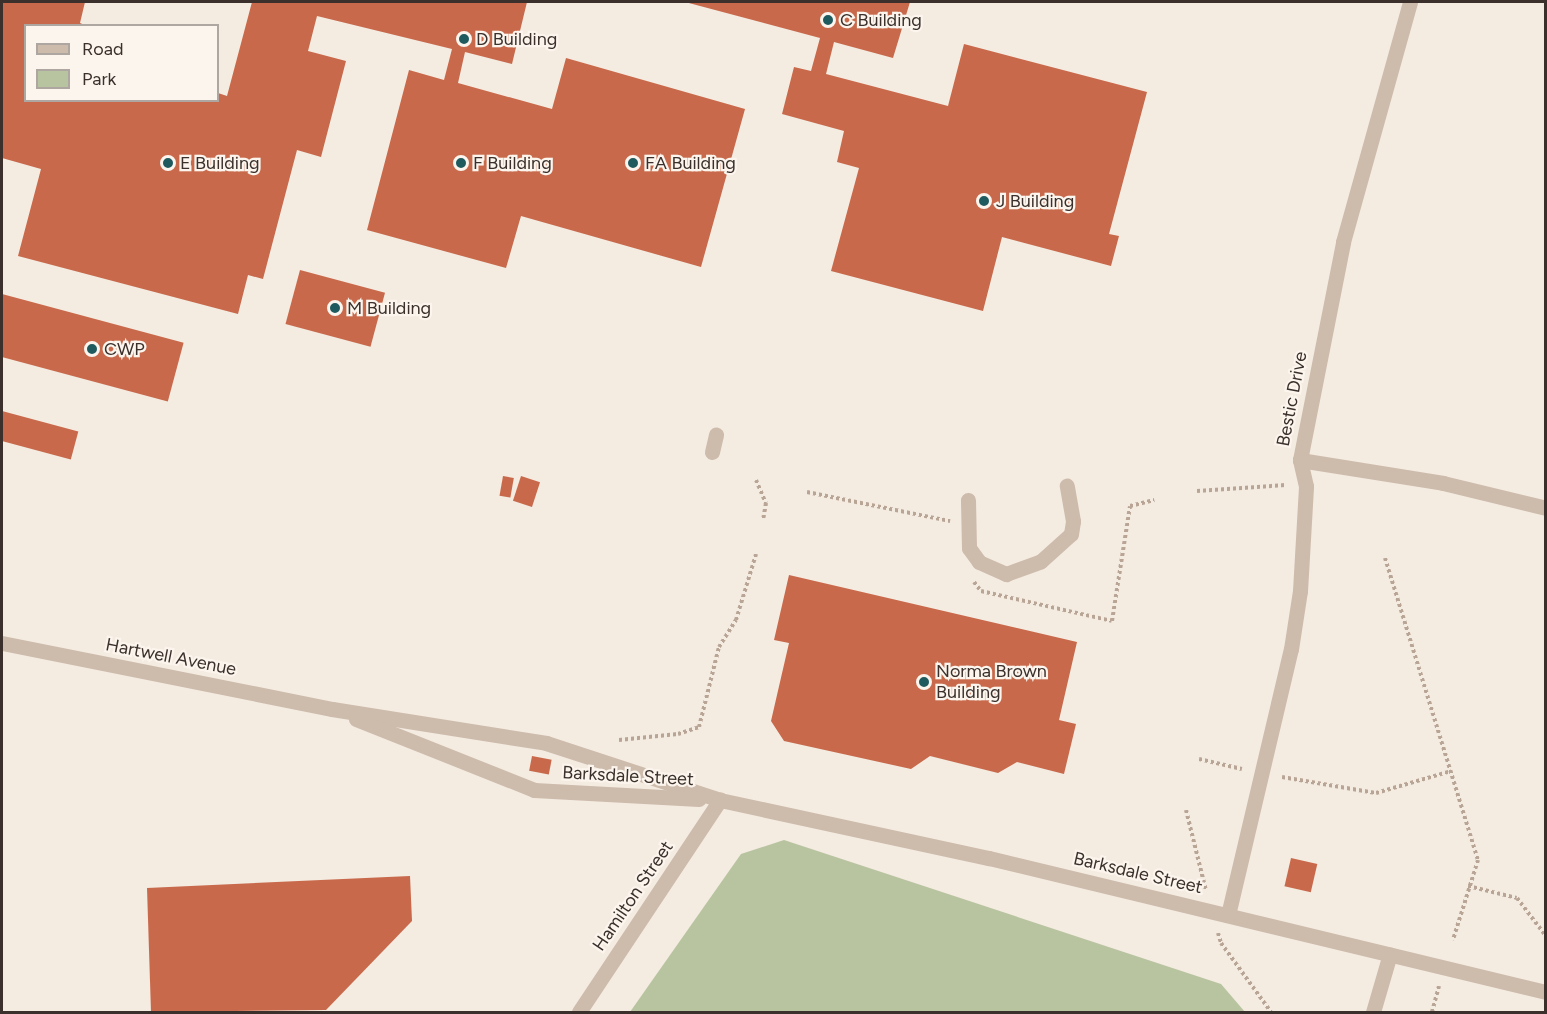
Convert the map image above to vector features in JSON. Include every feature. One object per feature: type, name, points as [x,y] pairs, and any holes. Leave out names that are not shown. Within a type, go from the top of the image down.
[{"type":"street","name":"Bestic Drive","points":[[1228,915],[1291,649],[1299,591],[1306,486],[1300,460],[1343,242],[1410,2]]},
{"type":"street","points":[[712,452],[716,434]]},
{"type":"street","points":[[1300,460],[1443,483],[1545,508]]},
{"type":"street","points":[[968,500],[969,548],[979,562],[1006,574],[1041,561],[1071,534],[1073,522],[1067,486]]},
{"type":"street","name":"Hartwell Avenue","points":[[2,643],[332,709],[546,743]]},
{"type":"street","name":"Hartwell Avenue","points":[[332,709],[534,790]]},
{"type":"street","name":"Barksdale Street","points":[[546,743],[720,800],[1228,915],[1545,992]]},
{"type":"street","name":"Barksdale Street","points":[[534,790],[720,800]]},
{"type":"street","name":"Hamilton Street","points":[[579,1012],[720,800]]},
{"type":"street","points":[[1373,1012],[1390,954]]},
{"type":"path","points":[[756,480],[766,503],[763,520]]},
{"type":"path","points":[[1197,491],[1287,485]]},
{"type":"path","points":[[619,740],[678,734],[699,727],[719,647],[736,620],[756,554]]},
{"type":"path","points":[[1385,558],[1478,860],[1453,940]]},
{"type":"path","points":[[1199,759],[1262,774],[1376,793],[1451,771]]},
{"type":"path","points":[[1468,886],[1517,898],[1545,936]]},
{"type":"path","points":[[1432,1012],[1439,986]]},
{"type":"green space","points":[[784,840],[1221,984],[1245,1012],[630,1012],[741,854]]},
{"type":"building","points":[[2,2],[85,2],[80,23],[82,24],[24,24],[24,102],[219,102],[219,93],[227,96],[252,2],[527,2],[512,64],[465,52],[458,83],[552,109],[566,58],[745,109],[701,267],[521,216],[506,268],[367,230],[409,70],[444,80],[452,49],[317,16],[308,51],[346,61],[321,157],[297,150],[263,279],[248,275],[238,314],[18,256],[41,169],[2,158]]},
{"type":"building","name":"J Building","points":[[685,2],[910,2],[893,58],[834,42],[826,74],[948,106],[964,44],[1147,92],[1109,234],[1119,236],[1111,266],[1002,237],[983,311],[831,271],[859,168],[837,162],[844,131],[782,114],[794,67],[811,71],[820,38]]},
{"type":"building","name":"M Building","points":[[300,270],[385,293],[371,347],[286,324]]},
{"type":"building","name":"CWP","points":[[2,294],[184,343],[168,402],[2,357]]},
{"type":"building","points":[[2,411],[78,431],[71,459],[2,441]]},
{"type":"building","points":[[503,476],[514,478],[510,498],[500,496]]},
{"type":"building","points":[[521,476],[540,482],[532,507],[513,501]]},
{"type":"building","name":"Norma Brown Building","points":[[789,575],[1077,642],[1059,720],[1076,724],[1064,774],[1017,762],[998,773],[930,756],[911,769],[784,741],[771,721],[789,643],[774,640]]},
{"type":"building","points":[[532,756],[552,760],[549,775],[529,771]]},
{"type":"building","points":[[1291,858],[1317,864],[1311,892],[1284,886]]},
{"type":"building","points":[[410,876],[412,921],[326,1010],[151,1012],[147,888]]},
{"type":"place","name":"C Building","points":[[828,20]]},
{"type":"place","name":"D Building","points":[[464,39]]},
{"type":"place","name":"E Building","points":[[168,163]]},
{"type":"place","name":"F Building","points":[[461,163]]},
{"type":"place","name":"FA Building","points":[[633,163]]},
{"type":"place","name":"J Building","points":[[984,201]]},
{"type":"place","name":"M Building","points":[[335,308]]},
{"type":"place","name":"CWP","points":[[92,349]]},
{"type":"place","name":"Norma Brown Building","points":[[924,682]]}]
